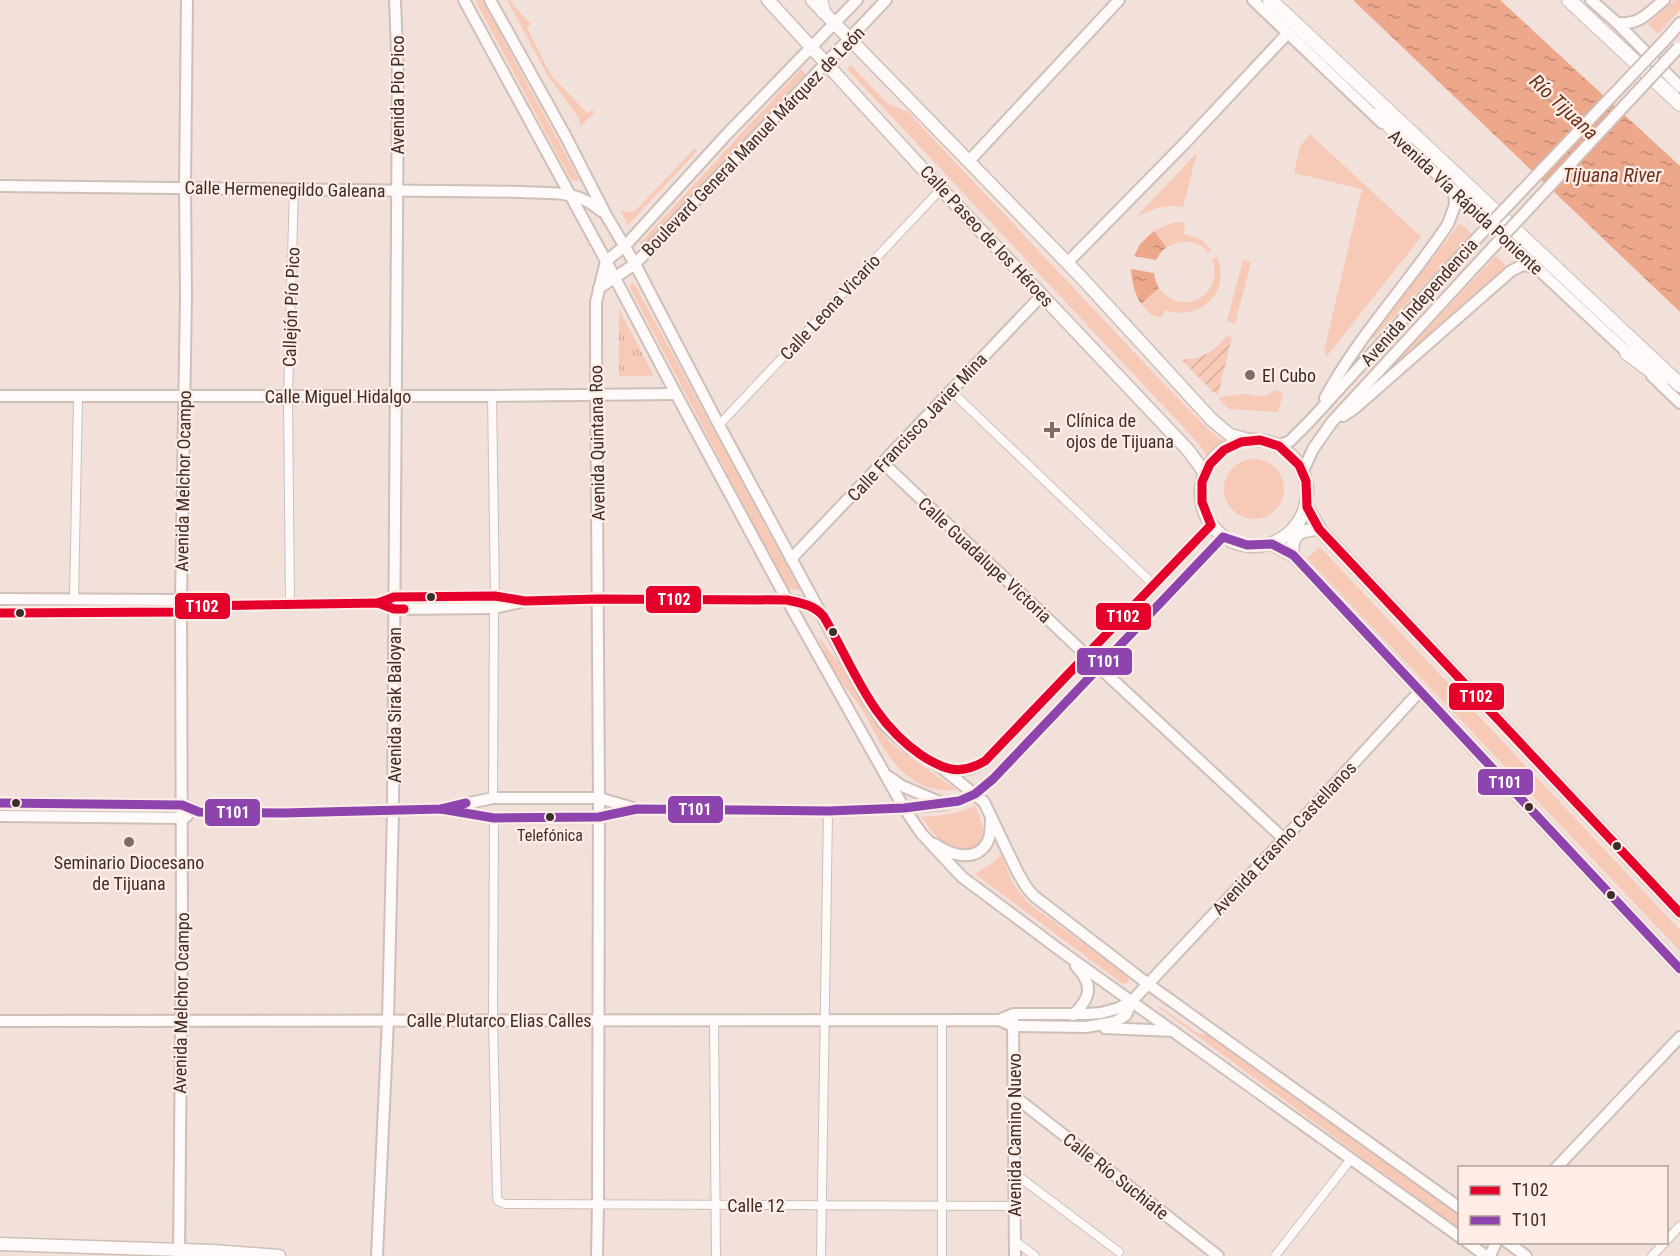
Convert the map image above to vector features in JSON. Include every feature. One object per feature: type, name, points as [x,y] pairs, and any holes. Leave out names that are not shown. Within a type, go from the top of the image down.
[{"type":"highway","points":[[1270,0],[1348,75],[1404,143]]},
{"type":"highway","points":[[1569,0],[1680,104]]},
{"type":"highway","name":"Avenida Vía Rápida Poniente","points":[[1348,75],[1680,385]]},
{"type":"highway","points":[[1627,353],[1680,392]]},
{"type":"main road","name":"Avenida Melchor Ocampo","points":[[179,1253],[181,600],[186,296],[187,0]]},
{"type":"main road","name":"Avenida Pio Pico","points":[[395,0],[398,76],[397,190]]},
{"type":"main road","points":[[464,0],[616,278],[787,600],[904,808],[921,833],[962,877],[1061,951],[1458,1236]]},
{"type":"main road","points":[[490,0],[565,135],[606,215],[635,264],[791,560],[865,695],[883,723],[910,748],[942,768],[984,802],[1018,873],[1034,896],[1148,984],[1458,1207]]},
{"type":"main road","name":"Calle Paseo de los Héroes","points":[[768,0],[941,189],[1188,450],[1205,472]]},
{"type":"main road","name":"Calle Paseo de los Héroes","points":[[812,0],[822,6],[1067,263],[1212,420],[1230,435],[1249,440]]},
{"type":"main road","name":"Boulevard General Manuel Márquez de León","points":[[606,261],[625,246],[727,134],[857,0]]},
{"type":"main road","name":"Boulevard General Manuel Márquez de León","points":[[616,278],[635,264],[886,0]]},
{"type":"main road","points":[[969,161],[1119,0]]},
{"type":"main road","name":"Avenida Vía Rápida Poniente","points":[[1253,0],[1680,403]]},
{"type":"main road","points":[[1591,0],[1680,87]]},
{"type":"main road","points":[[1617,23],[1632,24],[1664,0]]},
{"type":"main road","name":"Avenida Independencia","points":[[1278,446],[1290,441],[1317,413],[1479,236],[1680,23]]},
{"type":"main road","points":[[1067,263],[1287,34]]},
{"type":"main road","name":"Avenida Independencia","points":[[1303,471],[1313,449],[1332,422],[1679,47]]},
{"type":"main road","name":"Calle Hermenegildo Galeana","points":[[0,186],[397,190],[570,195]]},
{"type":"main road","name":"Avenida Sirak Baloyan","points":[[377,1256],[388,1020],[393,811],[397,190]]},
{"type":"main road","points":[[1317,413],[1345,365],[1448,224],[1455,205],[1454,190]]},
{"type":"main road","points":[[570,195],[585,199],[606,215]]},
{"type":"main road","name":"Avenida Quintana Roo","points":[[597,1256],[599,798],[596,302],[606,261]]},
{"type":"main road","points":[[1332,422],[1355,408],[1511,271],[1523,265],[1536,267]]},
{"type":"main road","points":[[599,288],[616,278]]},
{"type":"main road","name":"Calle Francisco Javier Mina","points":[[791,560],[1042,295]]},
{"type":"main road","name":"Calle Miguel Hidalgo","points":[[0,396],[676,394]]},
{"type":"main road","points":[[1259,440],[1278,446],[1288,452],[1303,471],[1307,494],[1302,518],[1294,529],[1272,544],[1246,546],[1234,543],[1223,537],[1206,516],[1202,505],[1202,483],[1205,472],[1222,450],[1235,444],[1259,440]]},
{"type":"main road","name":"Calle Guadalupe Victoria","points":[[883,463],[1087,656]]},
{"type":"main road","points":[[1306,505],[1319,529],[1680,913]]},
{"type":"main road","points":[[942,768],[961,771],[975,768],[985,761],[1211,525]]},
{"type":"main road","points":[[1293,555],[1293,540],[1297,535],[1303,530],[1319,529]]},
{"type":"main road","points":[[441,809],[494,818],[599,817],[636,809],[828,811],[904,808],[959,801],[975,794],[993,779],[1223,537]]},
{"type":"main road","points":[[1272,544],[1293,555],[1680,969]]},
{"type":"main road","points":[[0,613],[182,612],[200,606],[378,603],[394,597],[495,596],[525,601],[787,600],[803,603],[820,611]]},
{"type":"main road","points":[[0,599],[181,600],[200,606]]},
{"type":"main road","points":[[378,603],[394,609],[494,608],[525,601]]},
{"type":"main road","points":[[1100,668],[1284,839]]},
{"type":"main road","name":"Avenida Erasmo Castellanos","points":[[1132,1001],[1420,691]]},
{"type":"main road","points":[[887,775],[902,786],[944,804]]},
{"type":"main road","points":[[0,816],[182,818],[199,812],[393,811],[441,809],[493,798],[599,798],[636,809]]},
{"type":"main road","points":[[0,803],[182,805],[199,812]]},
{"type":"main road","points":[[921,833],[943,850],[955,855],[975,854],[986,845],[991,830],[992,816]]},
{"type":"main road","points":[[1061,951],[1080,970],[1087,981],[1088,995],[1073,1015]]},
{"type":"main road","name":"Calle Plutarco Elias Calles","points":[[0,1021],[999,1020],[1013,1014],[1073,1015],[1110,1011],[1132,1001]]},
{"type":"main road","name":"Calle Plutarco Elias Calles","points":[[999,1020],[1013,1026],[1086,1028],[1115,1022],[1126,1016],[1132,1001]]},
{"type":"main road","name":"Avenida Camino Nuevo","points":[[1013,1014],[1015,1256]]},
{"type":"main road","points":[[1086,1028],[1174,1031]]},
{"type":"main road","points":[[1557,1166],[1680,1037]]},
{"type":"main road","name":"Calle Río Suchiate","points":[[1014,1096],[1218,1256]]},
{"type":"main road","points":[[0,1244],[179,1253],[212,1251],[279,1256]]},
{"type":"main road","points":[[1470,1244],[1488,1256]]},
{"type":"main road","points":[[1510,1244],[1526,1256]]},
{"type":"street","name":"Callejón Pío Pico","points":[[290,605],[288,396],[294,189]]},
{"type":"street","name":"Calle Leona Vicario","points":[[719,425],[941,189]]},
{"type":"street","points":[[951,391],[1154,585]]},
{"type":"street","points":[[492,396],[495,596]]},
{"type":"street","points":[[74,599],[78,397]]},
{"type":"street","points":[[493,798],[494,608]]},
{"type":"street","points":[[821,1256],[828,811]]},
{"type":"street","points":[[493,1020],[494,818]]},
{"type":"street","name":"Calle 12","points":[[493,1020],[497,1195],[498,1201],[505,1204],[1014,1206]]},
{"type":"street","points":[[714,1020],[716,1256]]},
{"type":"street","points":[[942,1020],[942,1256]]},
{"type":"street","points":[[1275,1256],[1351,1159]]},
{"type":"street","points":[[1014,1173],[1119,1252]]},
{"type":"street","points":[[1668,1240],[1680,1226]]},
{"type":"street","points":[[1015,1241],[1035,1256]]},
{"type":"street","points":[[1652,1256],[1664,1244]]},
{"type":"green space","points":[[475,0],[482,0],[580,181],[571,180]]},
{"type":"green space","points":[[507,0],[510,0],[531,24],[527,28],[551,75],[587,113],[592,110],[595,112],[580,127],[579,118],[548,76]]},
{"type":"green space","points":[[1675,0],[1680,0],[1680,10],[1658,34],[1648,24]]},
{"type":"green space","points":[[851,65],[888,104],[908,112],[1165,385],[1212,433],[1223,441],[1207,456],[1199,444],[847,69]]},
{"type":"green space","points":[[801,69],[806,74],[644,247],[640,243]]},
{"type":"green space","points":[[1310,134],[1421,237],[1327,356],[1324,352],[1362,189],[1294,173],[1300,146]]},
{"type":"green space","points":[[695,148],[697,151],[628,225],[621,211],[634,212]]},
{"type":"green space","points":[[1197,153],[1183,207],[1159,208],[1136,217]]},
{"type":"green space","points":[[1185,222],[1184,234],[1202,240],[1212,250],[1208,252],[1199,245],[1188,242],[1177,243],[1166,248],[1154,231],[1172,223]]},
{"type":"green space","points":[[1460,223],[1472,234],[1373,339],[1371,338]]},
{"type":"green space","points":[[1496,256],[1506,266],[1399,361],[1398,360]]},
{"type":"green space","points":[[1217,257],[1221,270],[1220,282],[1210,301],[1201,308],[1178,313],[1165,310],[1161,318],[1151,315],[1141,304],[1159,288],[1168,297],[1179,302],[1199,299],[1212,283],[1214,272],[1212,259]]},
{"type":"green space","points":[[1243,260],[1251,262],[1235,324],[1227,321]]},
{"type":"green space","points":[[634,283],[800,590],[788,589],[629,286]]},
{"type":"green space","points":[[619,309],[654,376],[619,376]]},
{"type":"green space","points":[[1227,336],[1232,337],[1218,395],[1181,359],[1201,357],[1207,354]]},
{"type":"green space","points":[[1275,390],[1283,394],[1278,412],[1229,409],[1219,399],[1242,394],[1265,396]]},
{"type":"green space","points":[[1248,459],[1260,459],[1271,464],[1279,472],[1284,489],[1282,501],[1271,514],[1260,519],[1248,519],[1237,514],[1229,506],[1224,495],[1224,483],[1229,472],[1237,464]]},
{"type":"green space","points":[[1320,547],[1680,930],[1680,951],[1307,558]]},
{"type":"green space","points":[[820,638],[839,662],[869,716],[890,743],[957,790],[929,788],[907,776],[898,767],[837,675]]},
{"type":"green space","points":[[975,806],[983,833],[978,844],[968,849],[955,848],[940,840],[921,817],[948,814]]},
{"type":"green space","points":[[1001,854],[1012,882],[1028,903],[1128,976],[1127,983],[1123,984],[975,874],[994,862]]},
{"type":"green space","points":[[1158,1007],[1199,1034],[1210,1034],[1458,1213],[1458,1228]]},
{"type":"water","name":"Tijuana River","points":[[1353,0],[1500,0],[1680,166],[1680,312]]},
{"type":"water","points":[[1154,231],[1166,247],[1156,260],[1134,256],[1140,244]]},
{"type":"water","points":[[1131,269],[1154,273],[1159,288],[1141,304],[1134,287]]},
{"type":"transit line","name":"T102","points":[[378,603],[394,597],[495,596],[525,601],[787,600],[802,604],[812,607],[824,617],[865,692],[889,726],[903,741],[937,764],[960,770],[985,761],[1211,525],[1202,502],[1202,482],[1210,464],[1224,450],[1241,442],[1260,440],[1279,446],[1299,465],[1306,481],[1307,507],[1319,529],[1680,913]]},
{"type":"transit line","name":"T101","points":[[441,809],[494,818],[599,817],[637,809],[828,811],[904,808],[959,801],[975,794],[993,779],[1223,537],[1247,545],[1272,544],[1293,555],[1680,969]]},
{"type":"transit line","name":"T102","points":[[0,613],[182,612],[200,606],[378,603],[394,609],[404,609]]},
{"type":"transit line","name":"T101","points":[[0,803],[182,805],[199,812],[283,813],[441,809],[466,803]]},
{"type":"place","name":"El Cubo","points":[[1250,375]]},
{"type":"place","name":"Clínica de ojos de Tijuana","points":[[1052,430]]},
{"type":"place","name":"Telefónica","points":[[550,817]]},
{"type":"place","name":"Seminario Diocesano de Tijuana","points":[[129,842]]},
{"type":"water label","name":"Río Tijuana","points":[[1564,107]]}]
